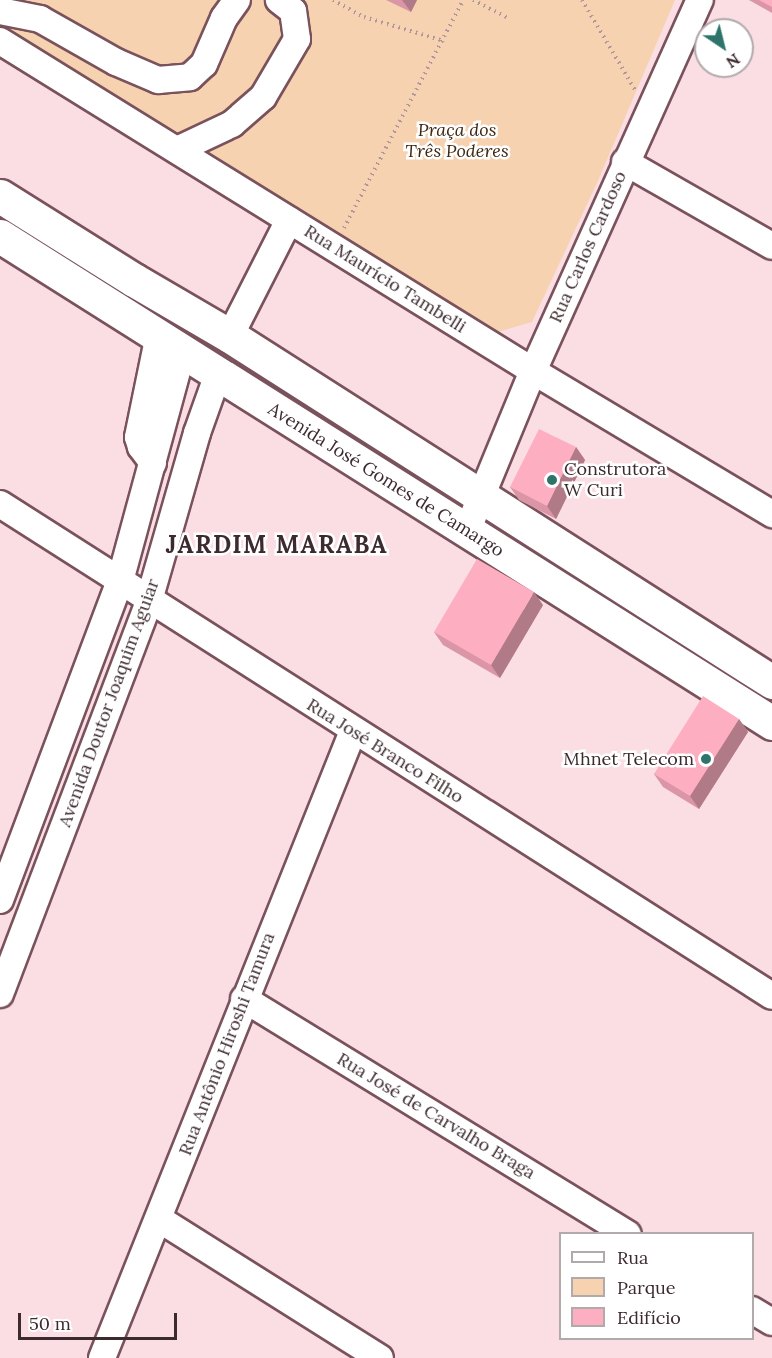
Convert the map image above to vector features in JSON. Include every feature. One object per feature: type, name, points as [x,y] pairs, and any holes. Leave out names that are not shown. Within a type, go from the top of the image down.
[{"type":"main road","name":"Avenida José Gomes de Camargo","points":[[0,196],[134,280],[230,336],[772,682]]},
{"type":"main road","name":"Avenida José Gomes de Camargo","points":[[0,236],[772,723]]},
{"type":"street","points":[[0,11],[40,19],[116,62],[158,80],[190,77],[204,64],[224,18],[237,0]]},
{"type":"street","points":[[177,150],[232,124],[263,97],[297,39],[293,11],[279,0]]},
{"type":"street","name":"Rua Carlos Cardoso","points":[[466,531],[625,162],[700,0]]},
{"type":"street","name":"Rua Maurício Tambelli","points":[[0,40],[533,371],[772,514]]},
{"type":"street","points":[[625,162],[772,246]]},
{"type":"street","points":[[230,336],[289,220]]},
{"type":"street","name":"Avenida Doutor Joaquim Aguiar","points":[[0,900],[120,581],[153,464],[141,447],[138,437],[171,343]]},
{"type":"street","name":"Avenida Doutor Joaquim Aguiar","points":[[0,994],[149,600],[197,432],[218,374]]},
{"type":"street","name":"Rua José Branco Filho","points":[[0,504],[772,996]]},
{"type":"street","name":"Rua Antônio Hiroshi Tamura","points":[[102,1358],[353,731]]},
{"type":"street","name":"Rua José de Carvalho Braga","points":[[244,999],[626,1232]]},
{"type":"street","points":[[159,1219],[380,1358]]},
{"type":"street","points":[[754,1311],[772,1322]]},
{"type":"path","points":[[333,0],[364,17],[444,41]]},
{"type":"path","points":[[334,247],[444,41],[463,0]]},
{"type":"path","points":[[473,0],[508,18]]},
{"type":"path","points":[[582,0],[648,112]]},
{"type":"green space","name":"Praça dos Três Poderes","points":[[0,0],[675,0],[598,181],[532,322],[498,332],[277,199],[0,23]]},
{"type":"building","points":[[759,0],[772,0],[772,7]]},
{"type":"building","points":[[539,429],[576,447],[547,506],[510,487]]},
{"type":"building","points":[[477,559],[534,592],[491,665],[434,632]]},
{"type":"building","name":"Mhnet Telecom","points":[[703,696],[739,719],[690,796],[654,774]]},
{"type":"place","name":"Construtora W Curi","points":[[552,480]]},
{"type":"place","name":"Mhnet Telecom","points":[[706,759]]},
{"type":"district","name":"JARDIM MARABA","points":[[277,545]]}]
